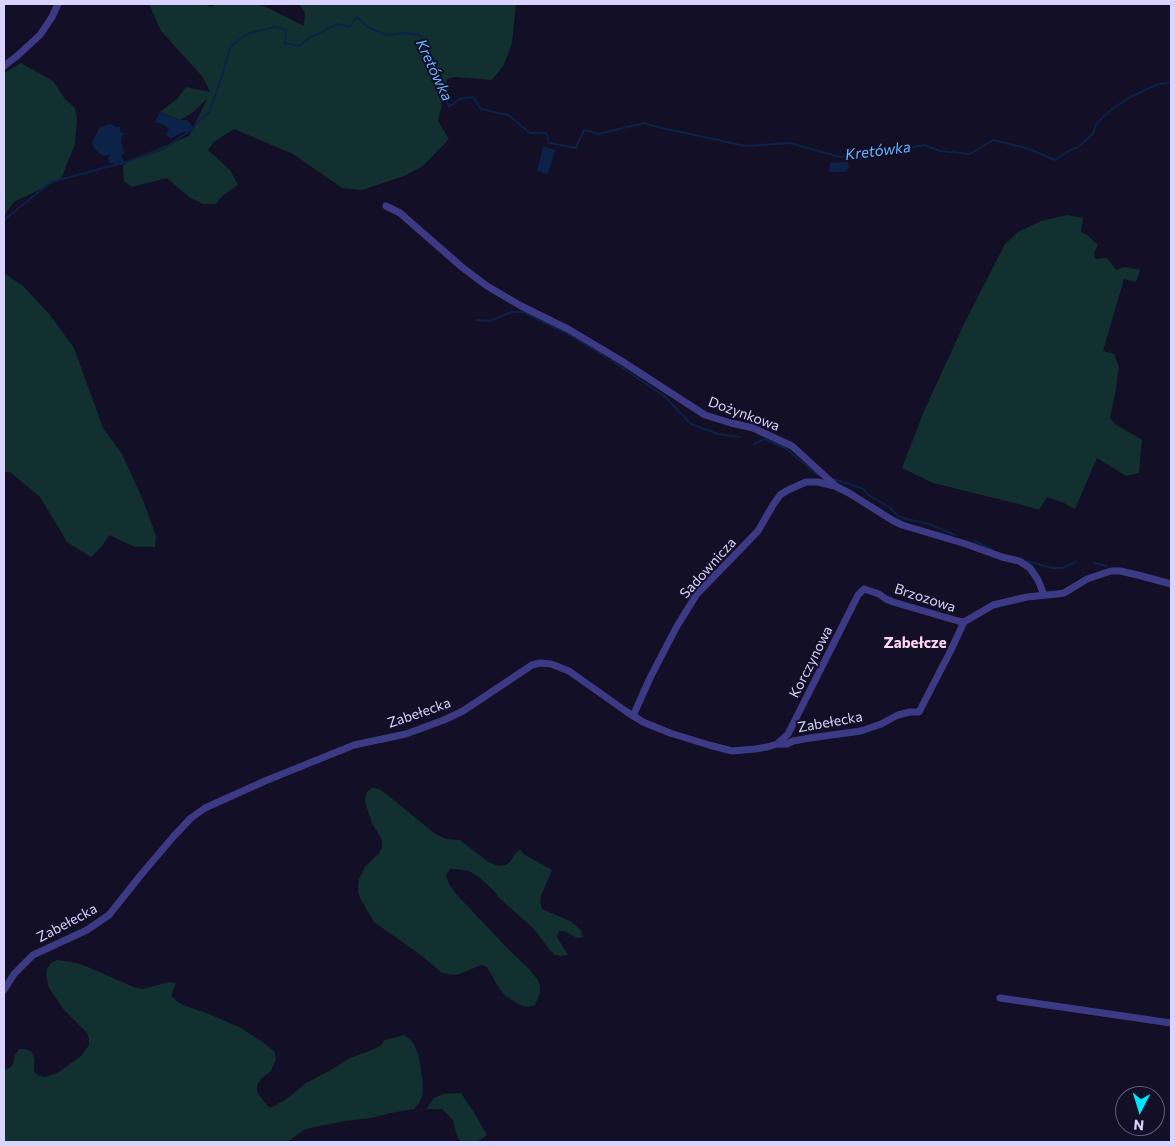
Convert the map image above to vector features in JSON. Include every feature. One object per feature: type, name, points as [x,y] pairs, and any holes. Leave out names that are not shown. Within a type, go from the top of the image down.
[{"type":"street","points":[[4,66],[18,56],[40,35],[58,4]]},
{"type":"street","name":"Dożynkowa","points":[[386,206],[400,213],[463,268],[487,286],[585,339],[705,415],[753,428],[792,446],[837,487],[892,520],[902,525],[1019,561],[1030,568],[1038,580],[1044,596]]},
{"type":"street","name":"Sadownicza","points":[[633,716],[677,626],[693,601],[758,531],[780,495],[806,482],[818,482],[837,487]]},
{"type":"street","name":"Brzozowa","points":[[864,589],[879,594],[893,602],[964,622],[993,605],[1027,597],[1064,592],[1087,579],[1111,571],[1120,571],[1171,584]]},
{"type":"street","name":"Korczynowa","points":[[777,744],[788,734],[858,595],[864,589]]},
{"type":"street","name":"Zabełecka","points":[[4,990],[14,974],[33,955],[87,930],[109,915],[140,876],[192,818],[204,808],[354,745],[406,734],[444,720],[463,711],[532,665],[540,662],[569,671],[643,722],[670,733],[723,749],[741,751],[861,731],[881,724],[898,715],[919,712],[964,622]]},
{"type":"street","points":[[1000,998],[1171,1023]]},
{"type":"green space","points":[[149,4],[206,4],[210,7],[218,4],[264,6],[304,26],[305,13],[299,4],[516,4],[512,43],[504,65],[492,80],[455,77],[447,79],[438,121],[449,139],[423,166],[404,176],[362,190],[342,188],[293,154],[234,129],[214,142],[208,150],[230,170],[238,185],[222,196],[216,204],[203,204],[189,197],[167,178],[132,187],[124,181],[123,165],[189,136],[207,99],[192,113],[180,120],[160,112],[177,99],[186,87],[210,92],[202,76],[161,31]]},
{"type":"green space","points":[[21,63],[53,81],[65,99],[75,108],[77,118],[75,144],[61,179],[14,202],[4,216],[4,73]]},
{"type":"green space","points":[[1067,215],[1083,218],[1081,232],[1098,245],[1094,253],[1095,259],[1107,258],[1116,270],[1125,267],[1140,270],[1136,282],[1124,279],[1103,351],[1114,354],[1119,367],[1110,418],[1115,424],[1142,440],[1139,473],[1126,476],[1097,458],[1075,509],[1047,497],[1039,510],[933,483],[902,468],[924,411],[965,322],[1005,244],[1018,232],[1041,221]]},
{"type":"green space","points":[[4,273],[23,286],[50,315],[74,348],[103,428],[122,454],[143,500],[156,536],[155,547],[135,547],[109,535],[102,546],[91,557],[67,542],[40,497],[10,472],[4,472]]},
{"type":"green space","points":[[372,788],[379,789],[385,793],[434,833],[446,839],[460,840],[493,864],[499,866],[506,865],[520,849],[525,855],[552,870],[541,896],[540,903],[542,909],[570,921],[581,930],[583,937],[576,938],[565,931],[559,931],[557,937],[568,955],[555,955],[533,928],[480,878],[469,871],[456,869],[450,869],[446,875],[455,893],[538,980],[540,993],[535,1005],[522,1006],[505,996],[487,967],[481,965],[456,975],[442,973],[422,956],[374,922],[358,892],[359,879],[365,867],[379,853],[382,847],[382,840],[372,823],[366,805],[365,798],[367,792]]},
{"type":"green space","points":[[57,960],[77,963],[136,988],[143,989],[169,982],[176,983],[171,996],[177,1001],[241,1028],[264,1043],[275,1052],[276,1059],[271,1071],[257,1085],[257,1092],[270,1108],[285,1100],[306,1083],[348,1059],[380,1046],[385,1040],[404,1035],[414,1044],[419,1057],[423,1084],[422,1097],[414,1109],[310,1128],[287,1142],[4,1142],[4,1069],[11,1067],[19,1049],[32,1052],[34,1072],[39,1076],[46,1077],[59,1072],[81,1056],[89,1045],[87,1033],[64,1010],[49,988],[46,975],[47,969],[51,963]]},
{"type":"green space","points":[[461,1093],[487,1135],[477,1142],[461,1142],[457,1136],[453,1120],[442,1109],[426,1109],[434,1098],[443,1094]]},
{"type":"water","points":[[160,112],[180,120],[187,120],[191,124],[193,131],[183,132],[170,139],[166,134],[169,129],[155,122]]},
{"type":"water","points":[[110,124],[120,127],[120,132],[125,133],[122,136],[121,143],[125,153],[121,156],[123,165],[110,163],[108,159],[110,154],[104,156],[100,154],[94,148],[92,142],[100,127]]},
{"type":"water","points":[[543,146],[555,150],[548,174],[537,171]]},
{"type":"water","points":[[847,162],[849,166],[847,171],[829,172],[830,163]]},
{"type":"waterway","name":"Kretówka","points":[[4,220],[51,182],[126,162],[163,149],[188,132],[209,112],[222,77],[230,47],[247,34],[274,27],[286,30],[285,43],[299,46],[308,39],[337,24],[350,27],[357,17],[366,26],[386,35],[406,33],[420,35],[449,107],[460,99],[473,97],[481,109],[508,115],[530,133],[546,133],[549,143],[576,148],[584,130],[599,134],[644,123],[745,146],[790,143],[840,157],[925,145],[940,151],[970,154],[993,140],[1029,149],[1055,160],[1072,149],[1077,148],[1093,134],[1100,120],[1130,97],[1156,85],[1171,82]]},
{"type":"waterway","points":[[476,320],[490,321],[512,312],[523,312],[564,332],[606,357]]},
{"type":"waterway","points":[[611,360],[664,396],[691,424],[718,434],[740,437]]},
{"type":"waterway","points":[[754,444],[765,439],[785,448],[818,475]]},
{"type":"waterway","points":[[833,479],[864,489],[867,494],[889,507],[898,516],[929,524],[955,535]]},
{"type":"waterway","points":[[975,541],[993,550]]},
{"type":"waterway","points":[[1023,560],[1052,568],[1062,568],[1076,562]]},
{"type":"waterway","points":[[1095,563],[1107,566]]},
{"type":"district","name":"Zabełcze","points":[[915,643]]}]
